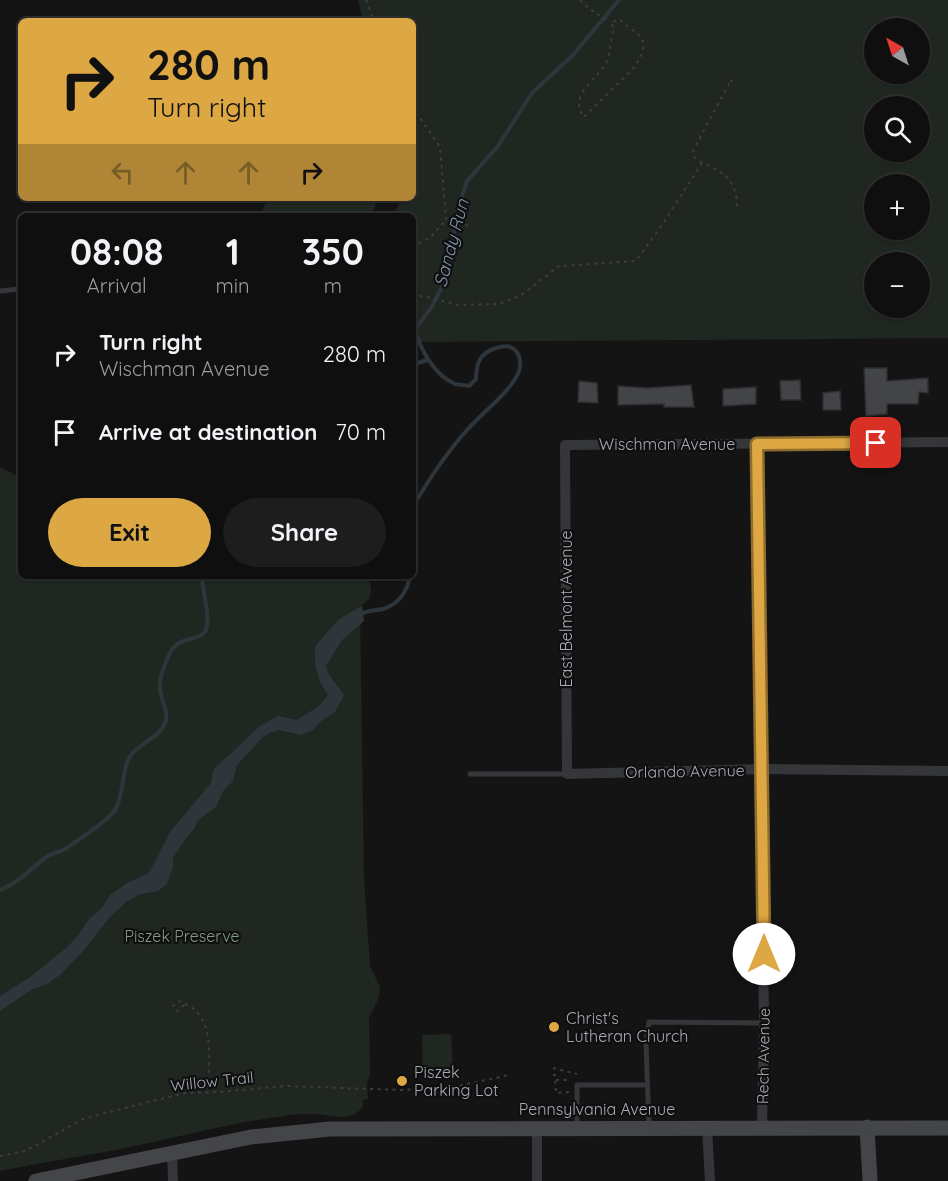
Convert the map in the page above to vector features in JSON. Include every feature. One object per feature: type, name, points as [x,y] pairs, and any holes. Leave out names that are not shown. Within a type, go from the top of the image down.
[{"type":"main road","points":[[867,1127],[870,1181]]},
{"type":"main road","name":"Pennsylvania Avenue","points":[[36,1181],[251,1137],[330,1129],[948,1128]]},
{"type":"street","name":"Wischman Avenue","points":[[565,445],[948,442]]},
{"type":"street","name":"Rech Avenue","points":[[757,444],[765,1023],[762,1127]]},
{"type":"street","name":"East Belmont Avenue","points":[[565,445],[567,774]]},
{"type":"street","name":"Orlando Avenue","points":[[567,774],[762,769],[948,771]]},
{"type":"street","points":[[537,1127],[537,1181]]},
{"type":"street","points":[[707,1128],[710,1181]]},
{"type":"street","points":[[172,1152],[173,1181]]},
{"type":"lane","points":[[0,291],[18,289]]},
{"type":"lane","points":[[470,774],[567,774]]},
{"type":"lane","points":[[649,1127],[646,1044],[649,1022],[765,1023]]},
{"type":"lane","points":[[577,1128],[577,1085],[647,1085]]},
{"type":"path","points":[[366,0],[373,18]]},
{"type":"path","points":[[580,0],[589,9],[611,22],[614,28],[606,63],[581,94],[581,109],[584,117],[635,67],[644,48],[640,36],[620,20],[611,22]]},
{"type":"path","points":[[584,4],[587,0]]},
{"type":"path","points":[[731,82],[693,151],[694,158],[729,178],[737,200],[737,209]]},
{"type":"path","points":[[416,112],[440,147],[445,215],[449,222]]},
{"type":"path","points":[[416,297],[423,296],[458,305],[499,304],[520,296],[559,266],[636,261],[702,164]]},
{"type":"path","points":[[416,245],[431,237],[441,225],[449,222],[471,226]]},
{"type":"path","points":[[183,1005],[194,1008],[205,1023],[208,1044],[207,1092]]},
{"type":"path","points":[[553,1068],[577,1074]]},
{"type":"path","name":"Willow Trail","points":[[0,1156],[25,1151],[75,1122],[92,1116],[185,1093],[286,1086],[401,1090],[453,1088],[509,1075]]},
{"type":"path","points":[[553,1075],[555,1075],[556,1093],[577,1092]]},
{"type":"path","points":[[555,1080],[577,1080]]},
{"type":"green space","points":[[358,0],[948,0],[948,338],[416,342],[416,213],[395,213],[400,201],[416,201],[416,18],[362,18]]},
{"type":"green space","points":[[266,201],[376,201],[372,213],[262,213]]},
{"type":"green space","name":"Piszek Preserve","points":[[0,467],[18,476],[18,579],[369,579],[371,594],[360,607],[364,880],[370,966],[380,987],[379,997],[369,1018],[368,1099],[363,1100],[363,1107],[353,1115],[341,1117],[316,1114],[288,1115],[0,1171]]},
{"type":"green space","points":[[451,1034],[453,1074],[423,1075],[422,1035]]},
{"type":"shaded area","points":[[362,606],[364,621],[342,640],[326,666],[328,673],[344,695],[335,712],[322,720],[313,730],[301,735],[279,730],[261,739],[237,765],[233,781],[223,791],[216,807],[197,821],[195,828],[173,858],[173,868],[166,885],[158,891],[138,895],[126,902],[109,918],[85,949],[60,975],[47,984],[31,990],[0,1011],[0,996],[29,978],[65,949],[77,937],[89,919],[102,908],[110,895],[129,882],[149,873],[170,832],[211,783],[213,770],[260,726],[278,716],[297,720],[323,702],[328,694],[321,684],[317,671],[316,645],[339,619]]},
{"type":"building","points":[[864,368],[887,368],[887,381],[928,378],[928,393],[919,392],[918,404],[887,404],[887,414],[866,416]]},
{"type":"building","points":[[800,380],[801,400],[781,400],[780,381]]},
{"type":"building","points":[[579,381],[597,383],[598,403],[578,402]]},
{"type":"building","points":[[691,385],[694,407],[664,407],[664,404],[618,405],[618,386],[647,388]]},
{"type":"building","points":[[756,387],[756,404],[723,406],[723,389]]},
{"type":"building","points":[[840,391],[841,410],[823,410],[823,393]]},
{"type":"waterway","name":"Sandy Run","points":[[416,328],[431,308],[443,285],[452,250],[456,215],[467,181],[498,146],[532,93],[573,55],[619,0]]},
{"type":"waterway","name":"Sandy Run","points":[[416,332],[420,345],[434,368],[455,384],[469,386],[476,379],[480,359],[496,348],[507,346],[514,349],[520,359],[520,367],[508,389],[468,429],[445,457],[416,501]]},
{"type":"waterway","points":[[416,364],[427,360]]},
{"type":"waterway","points":[[0,890],[20,879],[48,856],[76,842],[115,810],[129,758],[137,749],[158,734],[165,723],[166,715],[160,684],[162,672],[172,649],[182,641],[199,636],[206,630],[207,618],[202,579]]},
{"type":"waterway","name":"Sandy Run","points":[[359,615],[394,604],[404,592],[409,579]]},
{"type":"place","name":"Christ's Lutheran Church","points":[[554,1027]]},
{"type":"place","name":"Piszek Parking Lot","points":[[402,1081]]},
{"type":"route","points":[[764,954],[757,444],[876,443]]}]
